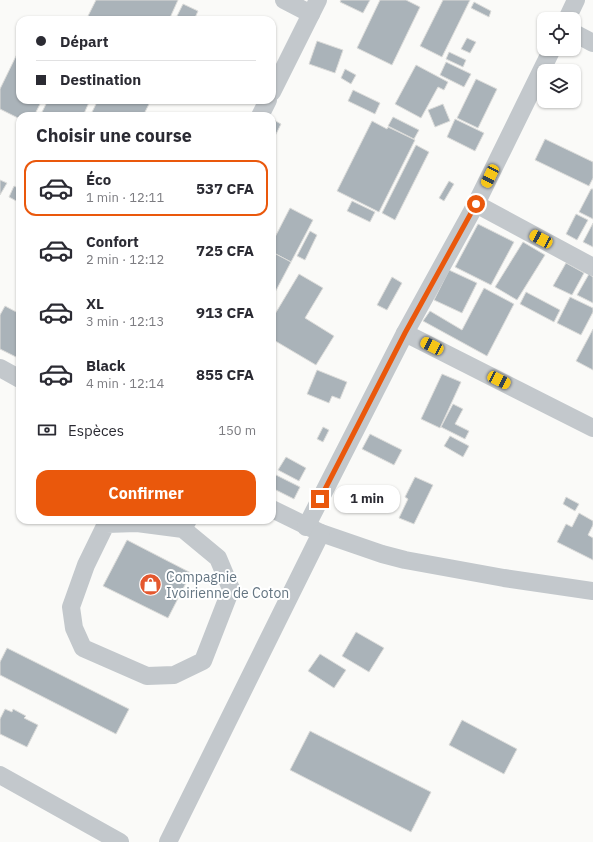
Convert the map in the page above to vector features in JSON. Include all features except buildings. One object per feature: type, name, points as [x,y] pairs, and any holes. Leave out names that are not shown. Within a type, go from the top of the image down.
[{"type":"street","points":[[276,84],[314,7],[284,0]]},
{"type":"street","points":[[570,12],[576,0]]},
{"type":"street","points":[[581,37],[593,43]]},
{"type":"street","points":[[168,842],[405,333],[476,204],[549,56]]},
{"type":"street","points":[[476,204],[593,267]]},
{"type":"street","points":[[405,333],[593,428]]},
{"type":"street","points":[[0,368],[16,376]]},
{"type":"street","points":[[276,511],[313,530],[375,552],[406,560],[504,578],[593,591]]},
{"type":"street","points":[[106,524],[86,565],[71,607],[74,628],[82,648],[147,676],[174,674],[203,661],[231,589],[218,558],[186,524]]},
{"type":"street","points":[[0,775],[120,842]]},
{"type":"place","name":"Compagnie Ivoirienne de Coton","points":[[150,585]]},
{"type":"route","points":[[320,499],[405,333],[476,204]]}]
